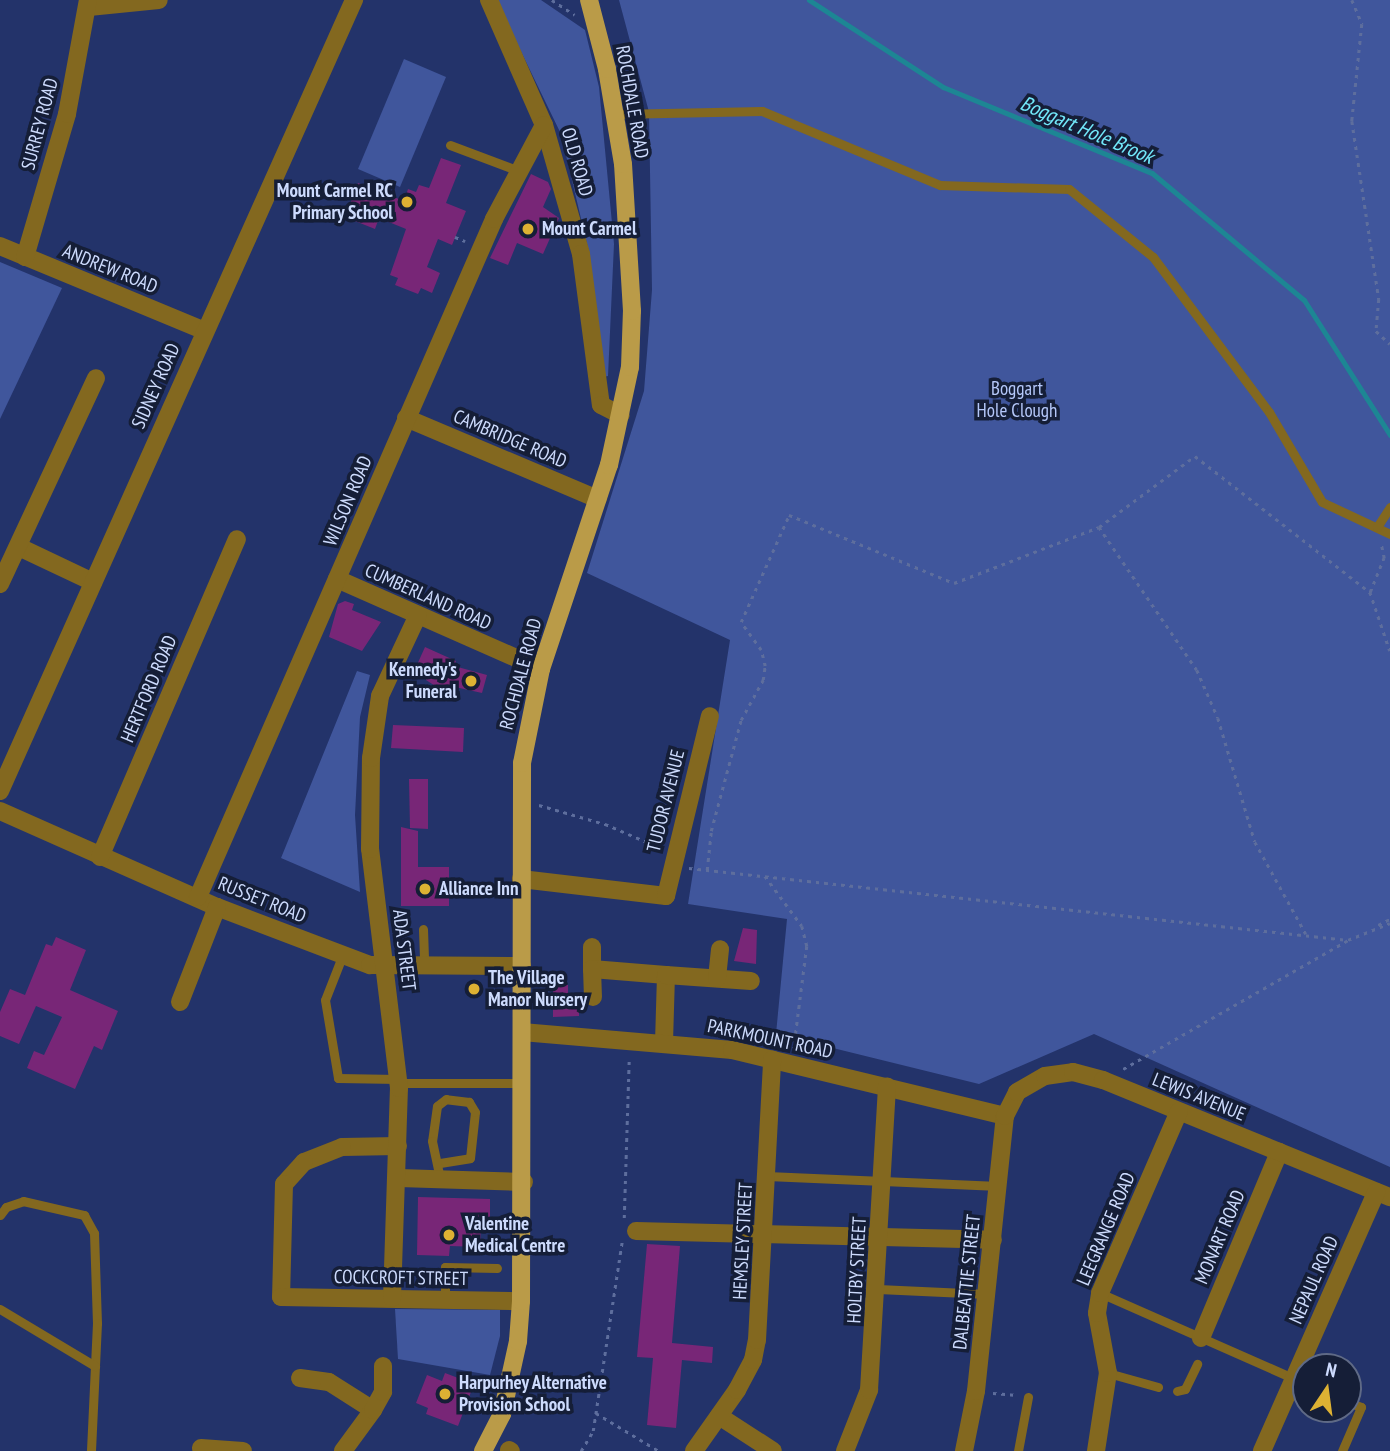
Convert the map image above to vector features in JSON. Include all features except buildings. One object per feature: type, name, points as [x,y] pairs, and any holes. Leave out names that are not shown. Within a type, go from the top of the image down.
[{"type":"main road","name":"ROCHDALE ROAD","points":[[483,1451],[502,1414],[518,1341],[521,1301],[524,1182],[520,800],[528,717],[541,669],[598,499],[621,415],[630,367],[632,310],[616,114],[589,0]]},
{"type":"street","points":[[88,4],[159,0]]},
{"type":"street","name":"SIDNEY ROAD","points":[[0,791],[203,330],[354,0]]},
{"type":"street","name":"OLD ROAD","points":[[489,0],[544,125],[581,254],[601,405],[621,415]]},
{"type":"street","name":"SURREY ROAD","points":[[25,257],[67,114],[88,4]]},
{"type":"street","name":"WILSON ROAD","points":[[198,897],[406,418],[519,171],[544,125]]},
{"type":"street","name":"ANDREW ROAD","points":[[0,246],[203,330]]},
{"type":"street","points":[[0,584],[96,378]]},
{"type":"street","name":"CAMBRIDGE ROAD","points":[[406,418],[598,499]]},
{"type":"street","name":"HERTFORD ROAD","points":[[100,857],[237,538]]},
{"type":"street","points":[[19,547],[93,582]]},
{"type":"street","name":"CUMBERLAND ROAD","points":[[337,579],[541,669]]},
{"type":"street","name":"ADA STREET","points":[[392,1298],[399,1178],[398,1081],[370,849],[371,758],[380,696],[418,615]]},
{"type":"street","name":"TUDOR AVENUE","points":[[520,879],[666,896],[710,716]]},
{"type":"street","name":"RUSSET ROAD","points":[[0,811],[217,906],[386,967],[522,966]]},
{"type":"street","points":[[180,1002],[217,906]]},
{"type":"street","points":[[592,947],[593,997]]},
{"type":"street","points":[[717,978],[720,949]]},
{"type":"street","points":[[592,969],[751,981]]},
{"type":"street","points":[[664,1041],[666,975]]},
{"type":"street","name":"PARKMOUNT ROAD","points":[[522,1032],[664,1041],[772,1059],[1005,1116]]},
{"type":"street","name":"HEMSLEY STREET","points":[[694,1451],[753,1360],[764,1233],[772,1059]]},
{"type":"street","name":"LEWIS AVENUE","points":[[1005,1116],[1017,1092],[1045,1076],[1073,1073],[1103,1080],[1383,1194]]},
{"type":"street","name":"HOLTBY STREET","points":[[845,1451],[869,1390],[878,1289],[887,1087]]},
{"type":"street","name":"LEEGRANGE ROAD","points":[[1096,1451],[1108,1373],[1097,1313],[1100,1293],[1180,1111]]},
{"type":"street","name":"DALBEATTIE STREET","points":[[964,1451],[976,1391],[1005,1116]]},
{"type":"street","name":"COCKCROFT STREET","points":[[398,1146],[342,1147],[304,1162],[284,1184],[281,1297],[521,1301]]},
{"type":"street","name":"MONART ROAD","points":[[1201,1338],[1279,1152]]},
{"type":"street","points":[[399,1178],[440,1172],[524,1182]]},
{"type":"street","name":"NEPAUL ROAD","points":[[1310,1353],[1383,1194]]},
{"type":"street","points":[[628,1230],[993,1240]]},
{"type":"street","points":[[343,1451],[383,1392],[383,1366]]},
{"type":"street","points":[[300,1378],[329,1382],[373,1409]]},
{"type":"street","name":"NEPAUL ROAD","points":[[1262,1451],[1292,1392]]},
{"type":"street","points":[[719,1416],[773,1451]]},
{"type":"street","points":[[201,1448],[243,1451]]},
{"type":"lane","points":[[616,114],[762,111],[940,186],[1069,189],[1153,257],[1269,412],[1322,502],[1390,534]]},
{"type":"lane","points":[[450,145],[519,171]]},
{"type":"lane","points":[[1377,527],[1390,507]]},
{"type":"lane","points":[[422,929],[424,966]]},
{"type":"lane","points":[[344,954],[325,1000],[338,1078],[523,1083]]},
{"type":"lane","points":[[446,1099],[469,1102],[475,1112],[470,1158],[440,1172],[433,1154],[432,1141],[437,1106],[446,1099]]},
{"type":"lane","points":[[767,1176],[999,1186]]},
{"type":"lane","points":[[0,1215],[6,1207],[23,1201],[84,1215],[94,1233],[95,1366],[91,1451]]},
{"type":"lane","points":[[445,1299],[445,1267],[497,1268]]},
{"type":"lane","points":[[878,1289],[987,1294]]},
{"type":"lane","points":[[1100,1293],[1292,1380]]},
{"type":"lane","points":[[0,1309],[95,1366]]},
{"type":"lane","points":[[1177,1391],[1185,1390],[1197,1364]]},
{"type":"lane","points":[[1108,1373],[1158,1387]]},
{"type":"lane","points":[[1018,1451],[1028,1397]]},
{"type":"lane","points":[[1342,1451],[1353,1423]]},
{"type":"path","points":[[1352,0],[1362,24],[1352,121],[1379,299],[1376,331],[1390,344]]},
{"type":"path","points":[[455,237],[471,244]]},
{"type":"path","points":[[707,870],[711,831],[741,720],[763,680],[765,666],[761,650],[741,622],[789,515],[954,583],[1099,527],[1195,456],[1370,592],[1390,650]]},
{"type":"path","points":[[1099,527],[1198,670],[1218,718],[1255,842],[1306,934]]},
{"type":"path","points":[[1370,592],[1384,558],[1377,527]]},
{"type":"path","points":[[520,800],[606,824],[673,860],[707,870],[1348,940]]},
{"type":"path","points":[[765,876],[802,926],[807,946],[792,1063]]},
{"type":"path","points":[[1103,1080],[1348,940],[1390,921]]},
{"type":"path","points":[[581,1451],[593,1431],[628,1230],[630,1039]]},
{"type":"path","points":[[976,1391],[1028,1397]]},
{"type":"path","points":[[596,1413],[659,1451]]},
{"type":"green space","points":[[496,0],[541,0],[585,30],[599,87],[614,244],[608,376],[603,377],[588,248],[561,134]]},
{"type":"green space","name":"Boggart Hole Clough","points":[[619,0],[1390,0],[1390,1167],[1094,1034],[979,1084],[776,1034],[787,919],[688,904],[730,640],[587,573],[644,391],[652,290],[649,112]]},
{"type":"green space","points":[[404,59],[446,77],[400,187],[358,169]]},
{"type":"green space","points":[[0,262],[62,288],[0,419]]},
{"type":"green space","points":[[357,671],[370,675],[360,717],[355,815],[360,892],[281,858]]},
{"type":"green space","points":[[395,1309],[500,1310],[500,1336],[490,1375],[398,1359]]},
{"type":"waterway","name":"Boggart Hole Brook","points":[[809,0],[943,87],[1152,173],[1304,300],[1390,435]]},
{"type":"place","name":"Mount Carmel RC Primary School","points":[[407,202]]},
{"type":"place","name":"Mount Carmel","points":[[528,229]]},
{"type":"place","name":"Kennedy's Funeral","points":[[471,681]]},
{"type":"place","name":"Alliance Inn","points":[[425,889]]},
{"type":"place","name":"The Village Manor Nursery","points":[[474,989]]},
{"type":"place","name":"Valentine Medical Centre","points":[[449,1235]]},
{"type":"place","name":"Harpurhey Alternative Provision School","points":[[445,1394]]}]
